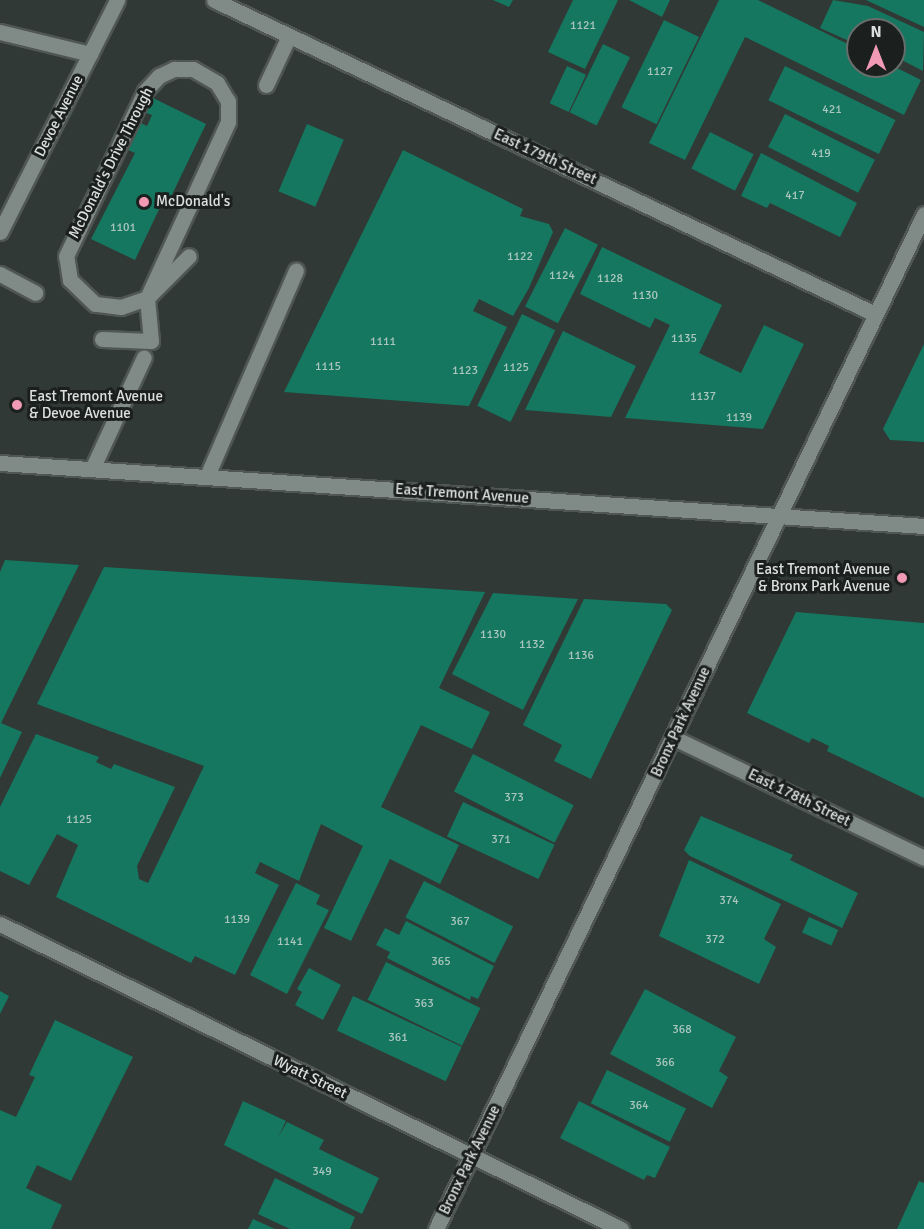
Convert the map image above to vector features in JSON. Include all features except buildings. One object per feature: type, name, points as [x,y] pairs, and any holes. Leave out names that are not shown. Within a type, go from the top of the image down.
[{"type":"street","name":"Devoe Avenue","points":[[0,231],[6,206],[90,54],[117,0]]},
{"type":"street","name":"East 179th Street","points":[[214,0],[875,314]]},
{"type":"street","points":[[0,32],[90,54]]},
{"type":"street","points":[[266,84],[288,36]]},
{"type":"street","name":"McDonald's Drive Through","points":[[193,69],[210,77],[223,91],[230,112],[228,122],[147,298],[121,307],[94,304],[70,280],[66,256],[145,91],[165,71],[193,69]]},
{"type":"street","name":"Bronx Park Avenue","points":[[436,1229],[924,214]]},
{"type":"street","points":[[102,339],[151,340],[147,298],[189,256]]},
{"type":"street","points":[[207,476],[296,270]]},
{"type":"street","points":[[0,274],[34,293]]},
{"type":"street","points":[[92,469],[144,357]]},
{"type":"street","name":"East Tremont Avenue","points":[[0,463],[924,526]]},
{"type":"street","name":"East 178th Street","points":[[674,738],[924,858]]},
{"type":"street","name":"Wyatt Street","points":[[0,924],[621,1229]]},
{"type":"place","name":"McDonald's","points":[[144,202]]},
{"type":"place","name":"East Tremont Avenue & Devoe Avenue","points":[[17,405]]},
{"type":"place","name":"East Tremont Avenue & Bronx Park Avenue","points":[[902,578]]}]
